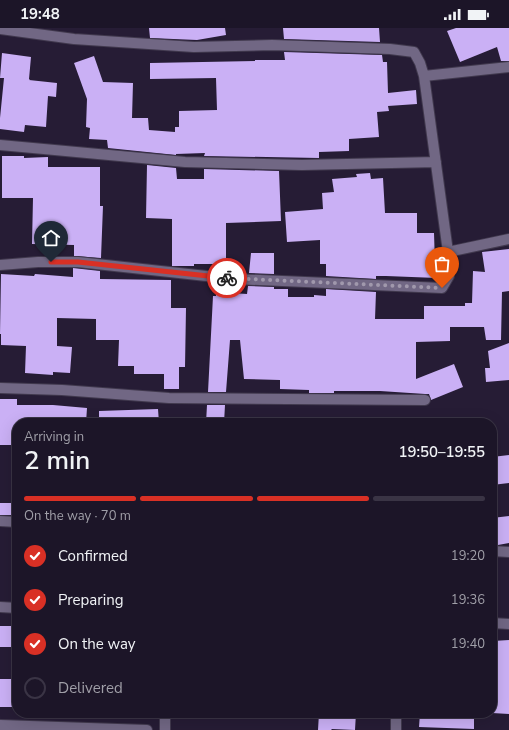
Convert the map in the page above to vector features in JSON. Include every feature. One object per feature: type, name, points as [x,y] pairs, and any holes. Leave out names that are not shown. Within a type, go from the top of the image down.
[{"type":"street","points":[[0,29],[74,39],[194,47],[272,45],[390,49],[414,52],[420,63],[424,76],[448,252],[449,276],[442,288],[234,278],[78,262],[38,262],[0,265]]},
{"type":"street","points":[[424,76],[509,67]]},
{"type":"street","points":[[0,145],[185,162],[302,165],[436,162]]},
{"type":"street","points":[[448,252],[509,239]]},
{"type":"street","points":[[0,388],[62,390],[169,398],[425,400]]},
{"type":"street","points":[[0,521],[12,522]]},
{"type":"street","points":[[497,551],[509,552]]},
{"type":"street","points":[[0,607],[12,608]]},
{"type":"street","points":[[497,623],[509,624]]},
{"type":"street","points":[[165,718],[165,730]]},
{"type":"street","points":[[396,718],[396,730]]},
{"type":"street","points":[[0,725],[147,730]]},
{"type":"building","points":[[149,28],[225,28],[226,35],[197,40],[150,38]]},
{"type":"building","points":[[283,28],[379,28],[380,42],[284,39]]},
{"type":"building","points":[[456,28],[509,28],[509,61],[501,61],[497,47],[460,62],[447,31]]},
{"type":"building","points":[[284,52],[382,55],[383,62],[387,62],[388,93],[416,90],[417,104],[388,106],[389,111],[377,112],[379,137],[349,139],[349,151],[319,152],[319,158],[204,156],[205,153],[176,155],[108,148],[107,140],[89,139],[90,128],[86,127],[87,99],[74,63],[94,56],[103,82],[133,83],[132,118],[148,118],[149,130],[175,132],[175,127],[179,127],[179,111],[217,110],[216,78],[150,79],[150,63],[285,60]]},
{"type":"building","points":[[2,53],[31,57],[29,80],[57,83],[56,97],[48,96],[46,127],[25,125],[24,132],[0,129],[4,78],[0,78]]},
{"type":"building","points":[[2,156],[24,156],[24,158],[48,157],[48,167],[100,167],[100,206],[103,206],[101,258],[74,256],[74,245],[32,244],[33,198],[2,198]]},
{"type":"building","points":[[147,165],[176,168],[177,179],[204,179],[204,169],[279,171],[281,221],[226,223],[226,264],[172,266],[172,219],[146,218]]},
{"type":"building","points":[[370,173],[371,179],[383,178],[385,213],[417,213],[417,233],[434,233],[437,278],[376,276],[376,279],[326,276],[326,264],[320,264],[320,240],[287,242],[285,212],[323,209],[322,193],[334,192],[332,179],[357,177],[356,174]]},
{"type":"building","points":[[509,249],[509,291],[502,292],[501,340],[486,340],[484,327],[450,327],[450,341],[416,342],[416,379],[454,364],[463,387],[431,400],[429,394],[380,391],[334,391],[334,393],[309,393],[309,390],[280,389],[280,380],[244,379],[240,340],[230,340],[226,392],[208,392],[213,296],[216,296],[216,292],[247,294],[248,286],[288,289],[288,297],[314,297],[314,295],[326,296],[326,289],[376,292],[375,319],[424,319],[424,306],[465,306],[465,303],[472,303],[473,271],[485,272],[482,252]]},
{"type":"building","points":[[251,253],[274,253],[274,274],[249,273]]},
{"type":"building","points":[[73,268],[100,271],[100,279],[171,280],[171,308],[186,308],[185,367],[179,367],[179,389],[164,389],[164,374],[134,374],[134,366],[118,366],[119,340],[96,340],[96,319],[57,318],[57,346],[72,347],[70,373],[53,372],[53,375],[25,373],[26,346],[1,345],[1,274],[34,276],[35,274],[73,277]]},
{"type":"building","points":[[509,343],[509,380],[486,382],[485,368],[490,368],[488,351]]},
{"type":"building","points":[[0,399],[17,399],[17,405],[53,405],[87,408],[86,418],[12,418],[12,445],[0,445]]},
{"type":"building","points":[[207,405],[225,405],[224,418],[206,418]]},
{"type":"building","points":[[158,409],[159,418],[99,418],[99,411]]},
{"type":"building","points":[[509,455],[509,483],[497,484],[497,456]]},
{"type":"building","points":[[0,503],[12,503],[12,515],[0,515]]},
{"type":"building","points":[[509,516],[509,543],[497,545],[497,517]]},
{"type":"building","points":[[0,626],[12,626],[12,647],[0,647]]},
{"type":"building","points":[[509,640],[509,714],[497,713],[497,641]]},
{"type":"building","points":[[0,679],[12,679],[12,707],[0,707]]},
{"type":"building","points":[[319,718],[356,718],[355,730],[318,730]]},
{"type":"building","points":[[420,718],[474,718],[474,729],[419,727]]},
{"type":"way so far","points":[[227,278],[442,288]]},
{"type":"route","points":[[51,262],[78,262],[227,278]]}]
